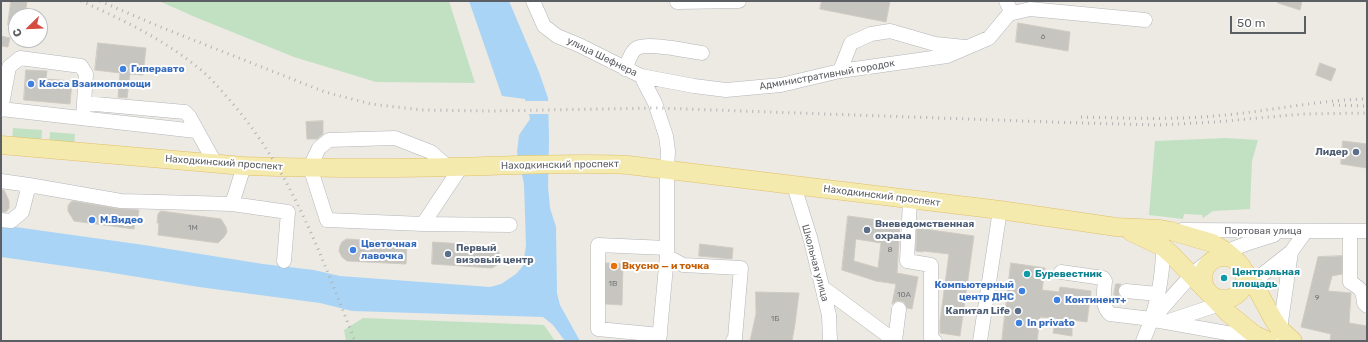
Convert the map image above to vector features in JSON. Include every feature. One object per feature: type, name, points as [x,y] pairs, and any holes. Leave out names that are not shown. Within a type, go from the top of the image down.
[{"type":"main road","name":"Находкинский проспект","points":[[1,145],[244,166],[454,167],[566,164],[628,165],[1000,210],[1116,227],[1160,229],[1212,243],[1227,252],[1241,265],[1253,282],[1273,319],[1272,338]]},
{"type":"main road","name":"Находкинский проспект","points":[[1116,227],[1134,233],[1162,247],[1180,262],[1245,328],[1255,335],[1293,341]]},
{"type":"main road","points":[[1224,256],[1241,265],[1244,271],[1244,284],[1236,295],[1230,298],[1217,298],[1206,290],[1202,277],[1211,260],[1224,256]]},
{"type":"street","name":"улица Шефнера","points":[[533,1],[544,26],[557,36],[579,45],[625,69],[642,76],[655,103],[665,134],[668,151],[667,252],[659,338]]},
{"type":"street","points":[[678,2],[738,1]]},
{"type":"street","points":[[1008,8],[1145,20]]},
{"type":"street","name":"Административный городок","points":[[642,76],[694,86],[726,90],[781,85],[840,71],[947,56],[989,38],[1008,8]]},
{"type":"street","points":[[840,71],[851,43],[871,34],[890,31],[936,44],[966,47]]},
{"type":"street","points":[[625,69],[633,51],[647,45],[702,53]]},
{"type":"street","points":[[83,117],[86,74],[81,66],[20,58],[9,67],[1,110],[83,117],[196,131]]},
{"type":"street","points":[[84,103],[185,112],[189,116],[215,163]]},
{"type":"street","points":[[423,224],[454,167],[431,152],[395,138],[329,140],[319,148],[310,167],[327,220],[423,224],[510,225]]},
{"type":"street","points":[[232,204],[244,166]]},
{"type":"street","points":[[1,181],[29,184],[121,201],[232,204],[288,212],[284,261]]},
{"type":"street","points":[[1,220],[11,221],[22,212],[29,184]]},
{"type":"street","name":"Школьная улица","points":[[794,186],[810,237],[829,315],[830,341]]},
{"type":"street","points":[[910,200],[907,261],[931,265],[930,334],[931,338],[935,341]]},
{"type":"street","points":[[980,341],[1000,210]]},
{"type":"street","name":"Портовая улица","points":[[1160,229],[1367,232]]},
{"type":"street","points":[[1152,320],[1193,276],[1211,260],[1238,247],[1285,231]]},
{"type":"street","points":[[1166,322],[1220,304],[1236,295],[1291,252],[1306,231]]},
{"type":"street","points":[[1350,231],[1350,282],[1359,288],[1363,293],[1364,303],[1367,306]]},
{"type":"street","points":[[659,338],[598,329],[598,245],[667,252],[683,265],[741,268],[735,338],[733,341]]},
{"type":"street","points":[[1143,341],[1152,320],[1158,294],[1163,264],[1162,247]]},
{"type":"street","points":[[1061,272],[1103,278],[1105,281],[1104,305],[1110,314],[1272,338],[1291,252]]},
{"type":"street","points":[[822,287],[895,341],[899,309]]},
{"type":"street","points":[[1126,291],[1158,294]]},
{"type":"green space","points":[[159,1],[449,1],[475,83],[376,82],[294,57]]},
{"type":"green space","points":[[13,128],[42,130],[41,146],[12,144]]},
{"type":"green space","points":[[50,132],[75,134],[74,149],[49,146]]},
{"type":"green space","points":[[1226,138],[1258,140],[1252,161],[1250,209],[1213,211],[1203,218],[1202,215],[1184,214],[1183,219],[1149,215],[1155,141]]},
{"type":"green space","points":[[363,318],[544,325],[555,341],[346,341],[344,330]]},
{"type":"water","points":[[469,1],[509,1],[539,72],[548,98],[548,187],[550,208],[556,227],[557,293],[560,305],[580,341],[565,341],[553,325],[543,317],[352,311],[320,303],[199,287],[1,257],[1,225],[144,245],[263,264],[314,270],[340,276],[490,287],[501,284],[516,274],[523,266],[526,245],[524,184],[517,152],[519,135],[530,119],[525,99],[502,96]]},
{"type":"pier","points":[[524,101],[550,101],[551,114],[527,114]]},
{"type":"building","points":[[11,1],[27,1],[26,8],[10,8]]},
{"type":"building","points":[[822,1],[890,1],[886,22],[820,9]]},
{"type":"building","points":[[1278,1],[1302,1],[1300,10],[1278,3]]},
{"type":"building","points":[[1018,23],[1070,32],[1068,51],[1016,42]]},
{"type":"building","points":[[1,36],[8,38],[8,47],[1,46]]},
{"type":"building","points":[[98,43],[146,48],[143,75],[130,74],[127,98],[118,97],[120,73],[95,70]]},
{"type":"building","points":[[1320,63],[1336,69],[1331,81],[1316,75]]},
{"type":"building","points":[[26,70],[47,71],[46,79],[72,81],[70,104],[24,100]]},
{"type":"building","points":[[323,121],[323,134],[317,139],[307,139],[306,122]]},
{"type":"building","points":[[1343,141],[1367,144],[1367,168],[1341,164]]},
{"type":"building","points":[[1,190],[4,190],[9,201],[9,208],[6,212],[1,212]]},
{"type":"building","points":[[72,201],[120,209],[139,210],[138,217],[135,217],[134,229],[74,221],[68,211],[68,206]]},
{"type":"building","points":[[161,211],[221,219],[227,232],[218,243],[158,235],[158,214]]},
{"type":"building","points":[[848,216],[900,223],[897,273],[918,277],[912,309],[907,308],[904,302],[900,301],[896,301],[892,304],[896,284],[876,281],[842,270]],"holes":[[[856,239],[881,243],[878,268],[854,261]]]},
{"type":"building","points":[[917,228],[974,236],[960,336],[940,333],[940,321],[949,254],[916,251]]},
{"type":"building","points":[[347,239],[407,243],[406,264],[347,261],[342,257],[339,251],[342,242]]},
{"type":"building","points":[[433,242],[492,246],[497,249],[500,255],[499,261],[497,265],[492,268],[432,264]]},
{"type":"building","points":[[700,244],[733,248],[732,259],[699,256]]},
{"type":"building","points":[[1342,256],[1342,274],[1332,276],[1328,291],[1351,293],[1349,323],[1367,326],[1367,341],[1330,341],[1331,334],[1301,327],[1318,257]]},
{"type":"building","points":[[606,263],[623,264],[622,305],[606,304]]},
{"type":"building","points":[[1011,263],[1045,268],[1042,290],[1059,292],[1060,287],[1091,291],[1087,322],[1072,320],[1072,336],[1053,333],[1056,318],[1040,317],[1037,341],[1002,341]]},
{"type":"building","points":[[1116,284],[1121,284],[1118,290],[1119,296],[1114,295]]},
{"type":"building","points":[[756,292],[799,293],[792,341],[750,341],[756,314]]},
{"type":"railway","points":[[81,1],[155,38],[183,56],[207,75],[234,105],[255,132],[290,189],[318,248],[355,341]]},
{"type":"railway","points":[[100,1],[158,26],[325,92],[371,104],[422,110],[491,111],[657,108],[1158,125],[1215,122],[1303,114],[1367,113]]},
{"type":"railway","points":[[1081,117],[1198,117],[1367,99]]},
{"type":"railway","points":[[1333,105],[1367,106]]},
{"type":"place","name":"Гиперавто","points":[[123,69]]},
{"type":"place","name":"Касса Взаимопомощи","points":[[31,84]]},
{"type":"place","name":"Лидер","points":[[1356,152]]},
{"type":"place","name":"М.Видео","points":[[92,220]]},
{"type":"place","name":"Вневедомственная охрана","points":[[867,230]]},
{"type":"place","name":"Цветочная лавочка","points":[[353,250]]},
{"type":"place","name":"Первый визовый центр","points":[[448,254]]},
{"type":"place","name":"Вкусно — и точка","points":[[614,266]]},
{"type":"place","name":"Буревестник","points":[[1027,274]]},
{"type":"place","name":"Центральная площадь","points":[[1224,278]]},
{"type":"place","name":"Компьютерный центр ДНС","points":[[1022,291]]},
{"type":"place","name":"Континент+","points":[[1057,300]]},
{"type":"place","name":"Капитал Life","points":[[1018,311]]},
{"type":"place","name":"In privato","points":[[1019,323]]}]
